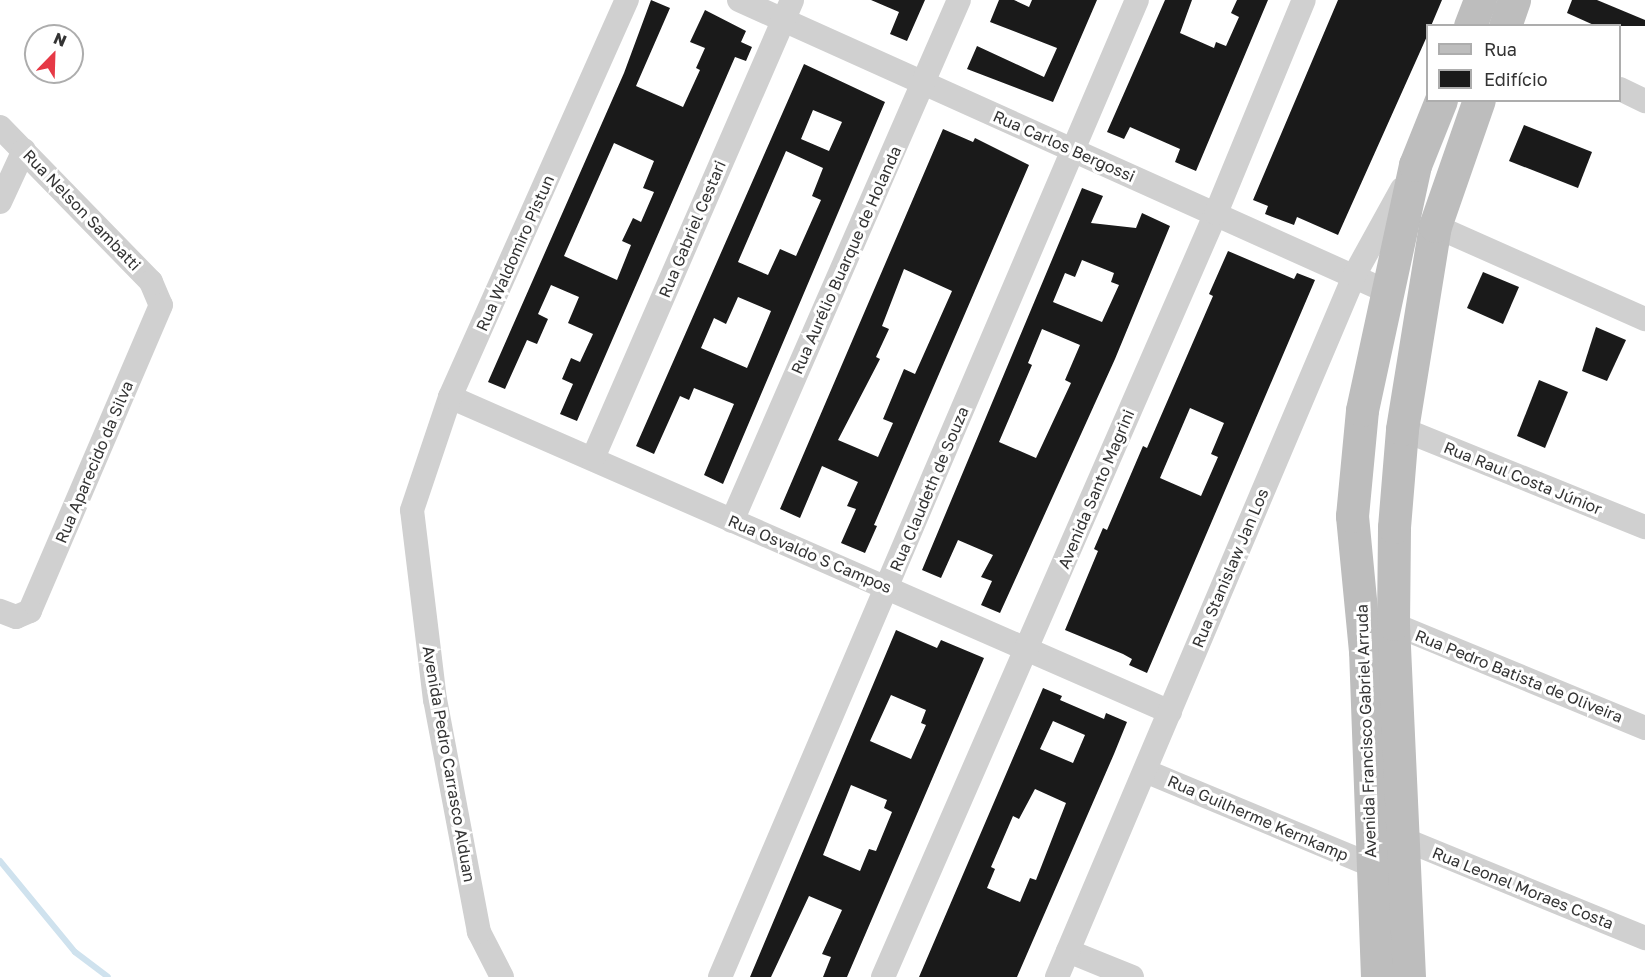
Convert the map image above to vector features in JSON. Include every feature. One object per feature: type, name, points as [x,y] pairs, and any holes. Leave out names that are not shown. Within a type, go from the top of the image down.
[{"type":"main road","points":[[1471,24],[1480,0]]},
{"type":"main road","points":[[1506,24],[1514,0]]},
{"type":"main road","name":"Avenida Francisco Gabriel Arruda","points":[[1377,977],[1371,865],[1365,651],[1352,516],[1362,410],[1415,165],[1440,102]]},
{"type":"main road","name":"Avenida Francisco Gabriel Arruda","points":[[1409,977],[1393,624],[1394,527],[1402,429],[1435,226],[1478,102]]},
{"type":"street","name":"Rua Waldomiro Pistun","points":[[412,510],[450,397],[627,0]]},
{"type":"street","name":"Rua Carlos Bergossi","points":[[739,0],[787,10],[922,84],[1355,274],[1388,292]]},
{"type":"street","name":"Rua Aurélio Buarque de Holanda","points":[[732,521],[958,0]]},
{"type":"street","name":"Rua Claudeth de Souza","points":[[720,977],[1137,0]]},
{"type":"street","name":"Avenida Santo Magrini","points":[[883,977],[1216,213],[1304,0]]},
{"type":"street","name":"Rua Gabriel Cestari","points":[[593,458],[787,10]]},
{"type":"street","points":[[1621,89],[1645,101]]},
{"type":"street","name":"Rua Nelson Sambatti","points":[[0,127],[151,282],[160,297]]},
{"type":"street","points":[[0,202],[24,150]]},
{"type":"street","name":"Rua Stanislaw Jan Los","points":[[1058,977],[1355,274],[1415,165]]},
{"type":"street","points":[[1435,226],[1645,319]]},
{"type":"street","name":"Rua Aparecido da Silva","points":[[8,614],[30,611],[158,313],[160,297]]},
{"type":"street","name":"Rua Osvaldo S Campos","points":[[450,397],[1170,712]]},
{"type":"street","name":"Rua Raul Costa Júnior","points":[[1402,429],[1645,526]]},
{"type":"street","name":"Avenida Pedro Carrasco Alduan","points":[[412,510],[439,724],[479,932],[502,977]]},
{"type":"street","name":"Rua Pedro Batista de Oliveira","points":[[1393,624],[1645,728]]},
{"type":"street","name":"Rua Guilherme Kernkamp","points":[[1145,771],[1371,865]]},
{"type":"street","name":"Rua Leonel Moraes Costa","points":[[1401,838],[1645,938]]},
{"type":"street","points":[[1068,951],[1132,977]]},
{"type":"building","points":[[651,0],[670,8],[636,86],[683,107],[700,70],[696,68],[705,48],[690,42],[705,10],[746,31],[741,42],[752,47],[746,61],[735,57],[577,421],[560,414],[573,384],[562,379],[571,358],[580,362],[593,334],[568,323],[579,297],[551,285],[538,314],[548,319],[537,344],[527,340],[505,389],[488,382],[624,73]],"holes":[[[614,143],[654,161],[643,188],[654,192],[641,222],[633,218],[622,241],[631,245],[617,280],[564,256]]]},
{"type":"building","points":[[871,0],[925,0],[907,41],[890,34],[899,12]]},
{"type":"building","points":[[999,0],[1014,0],[1029,7],[1032,0],[1097,0],[1053,102],[967,69],[977,46],[1044,77],[1057,48],[990,22]]},
{"type":"building","points":[[1165,0],[1192,0],[1180,33],[1214,48],[1216,42],[1226,46],[1239,17],[1231,13],[1237,0],[1268,0],[1196,171],[1175,162],[1180,149],[1130,127],[1124,139],[1107,132]]},
{"type":"building","points":[[1338,0],[1442,0],[1432,24],[1426,24],[1426,38],[1338,235],[1297,217],[1294,225],[1265,214],[1268,206],[1253,200]]},
{"type":"building","points":[[1572,0],[1597,0],[1645,20],[1645,26],[1592,24],[1567,13]]},
{"type":"building","points":[[804,64],[885,102],[723,484],[704,475],[734,404],[694,388],[689,400],[680,396],[654,454],[636,446]],"holes":[[[813,110],[842,122],[829,151],[801,139]],[[786,151],[823,168],[812,196],[821,200],[796,256],[780,249],[768,275],[738,262]],[[738,297],[771,311],[747,368],[701,348],[714,318],[726,324]]]},
{"type":"building","points":[[1524,125],[1592,152],[1578,188],[1509,161]]},
{"type":"building","points":[[943,129],[973,142],[975,138],[1029,165],[874,525],[877,526],[865,553],[841,543],[856,509],[847,506],[858,482],[822,466],[800,518],[780,509]],"holes":[[[904,269],[952,291],[915,374],[904,369],[883,419],[893,423],[878,457],[838,440],[880,359],[876,357],[889,329],[882,326]]]},
{"type":"building","points":[[1082,188],[1103,196],[1091,223],[1136,228],[1142,213],[1170,226],[1115,359],[1000,613],[981,605],[992,581],[981,577],[993,555],[958,540],[941,578],[922,570]],"holes":[[[1082,260],[1114,273],[1111,282],[1119,285],[1102,322],[1053,302],[1065,273],[1075,277]],[[1042,329],[1080,345],[1065,380],[1071,383],[1036,458],[999,442],[1032,365],[1028,363]]]},
{"type":"building","points":[[1228,251],[1294,279],[1297,273],[1315,280],[1147,673],[1129,665],[1132,659],[1123,654],[1065,630],[1098,551],[1094,549],[1103,528],[1107,530],[1143,446],[1147,448],[1213,296],[1209,294]],"holes":[[[1190,408],[1224,423],[1211,454],[1218,457],[1201,496],[1160,478]]]},
{"type":"building","points":[[1483,272],[1519,287],[1503,324],[1467,308]]},
{"type":"building","points":[[1596,327],[1626,340],[1607,381],[1582,371]]},
{"type":"building","points":[[1539,380],[1568,392],[1545,448],[1517,436]]},
{"type":"building","points":[[896,630],[937,648],[941,640],[984,658],[847,977],[823,977],[831,957],[822,954],[842,910],[809,896],[771,977],[750,977]],"holes":[[[891,695],[926,710],[921,723],[926,725],[911,759],[870,741]],[[851,785],[887,800],[884,808],[892,812],[876,851],[869,849],[860,871],[823,855]]]},
{"type":"building","points":[[1043,688],[1062,696],[1060,700],[1104,719],[1106,713],[1127,722],[1017,977],[919,977]],"holes":[[[1053,721],[1085,735],[1073,763],[1040,749]],[[1035,789],[1066,803],[1036,880],[1030,878],[1020,902],[987,888],[995,869],[991,867],[1013,816],[1019,819]]]},
{"type":"waterway","points":[[0,861],[75,952],[108,977]]}]
